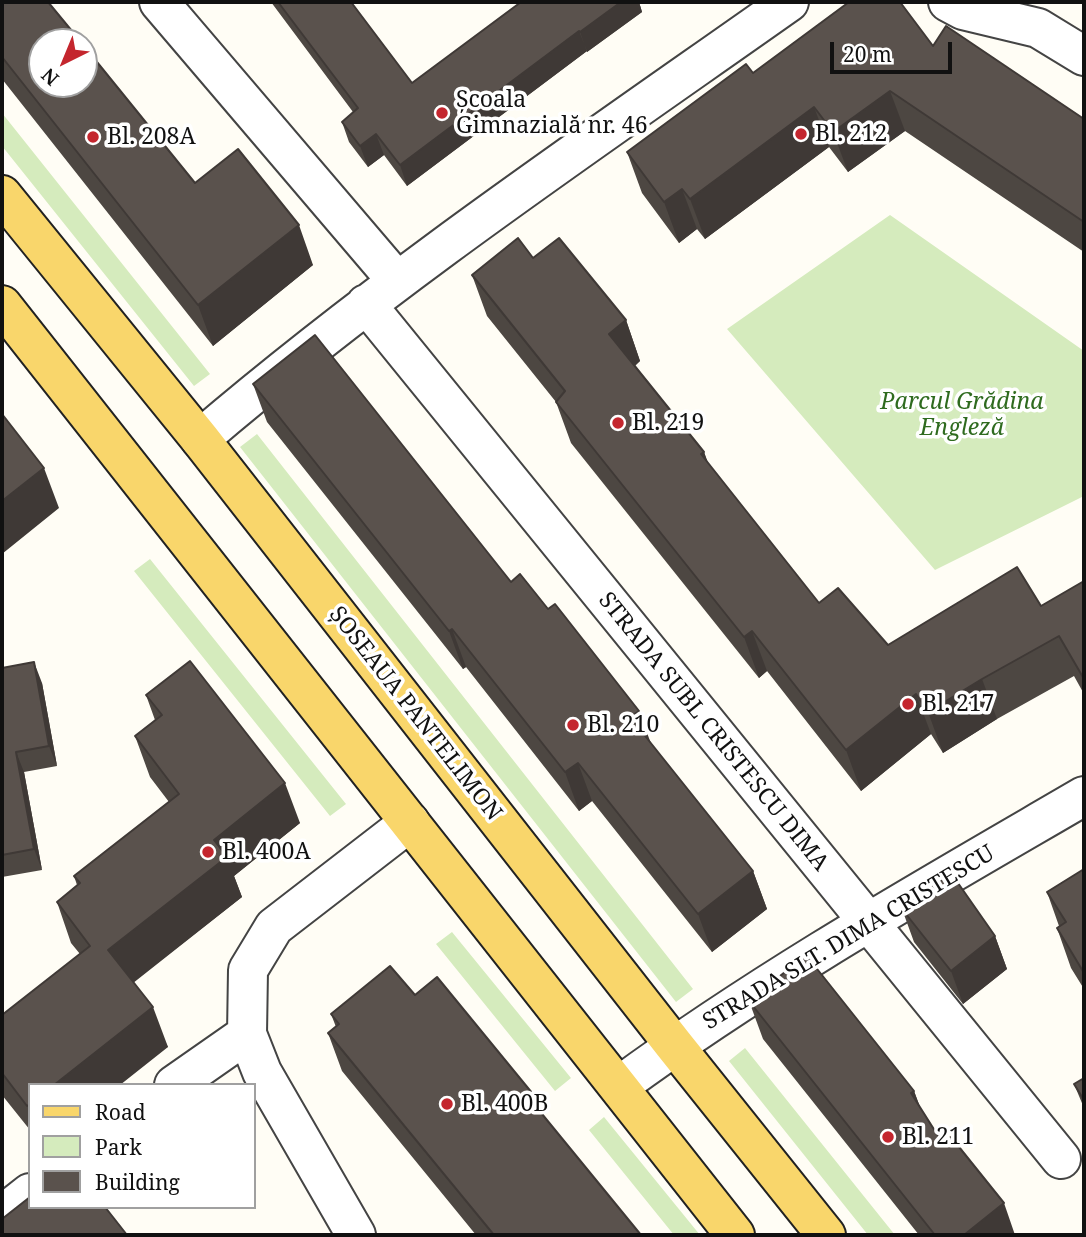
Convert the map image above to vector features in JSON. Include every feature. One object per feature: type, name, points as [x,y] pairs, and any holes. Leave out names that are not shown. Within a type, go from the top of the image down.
[{"type":"main road","name":"ȘOSEAUA PANTELIMON","points":[[2,195],[200,439],[826,1235]]},
{"type":"main road","points":[[2,305],[736,1235]]},
{"type":"street","points":[[159,2],[397,281]]},
{"type":"street","points":[[200,439],[397,281],[789,2]]},
{"type":"street","points":[[947,2],[963,10],[1038,28],[1084,57]]},
{"type":"street","name":"STRADA SUBL CRISTESCU DIMA","points":[[366,304],[1061,1158]]},
{"type":"street","name":"STRADA SLT. DIMA CRISTESCU","points":[[618,1086],[674,1045],[868,922],[1084,796]]},
{"type":"street","points":[[356,1235],[262,1072],[247,1034],[248,970],[274,927],[410,822]]},
{"type":"street","points":[[177,1083],[247,1034]]},
{"type":"street","points":[[2,1215],[28,1195]]},
{"type":"green space","points":[[2,113],[210,374],[194,386],[2,146]]},
{"type":"green space","name":"Parcul Grădina Engleză","points":[[890,215],[1084,351],[1084,496],[935,570],[727,329]]},
{"type":"green space","points":[[257,434],[693,989],[676,1002],[240,447]]},
{"type":"green space","points":[[150,559],[346,804],[330,816],[134,571]]},
{"type":"green space","points":[[452,932],[571,1078],[555,1091],[436,944]]},
{"type":"green space","points":[[745,1048],[895,1235],[868,1235],[729,1061]]},
{"type":"green space","points":[[604,1117],[700,1235],[674,1235],[589,1130]]},
{"type":"building","name":"Bl. 208A","points":[[2,2],[48,2],[69,28],[28,28],[28,90],[2,57]]},
{"type":"building","name":"Școala Gimnazială nr. 46","points":[[278,2],[351,2],[412,83],[521,2],[621,2],[400,165],[376,134],[360,146],[342,122],[358,108]]},
{"type":"building","points":[[849,2],[900,2],[933,46],[946,26],[1084,119],[1084,222],[890,91],[833,132],[814,107],[690,199],[682,189],[664,202],[627,152],[746,64],[753,73]]},
{"type":"building","name":"Bl. 208A","points":[[98,63],[195,183],[238,149],[299,225],[198,305],[34,98],[98,98]]},
{"type":"building","points":[[518,238],[533,258],[559,238],[626,320],[609,334],[704,452],[701,454],[819,603],[838,588],[888,645],[1017,567],[1041,606],[1084,581],[1084,679],[1059,636],[928,712],[916,694],[846,750],[752,631],[744,637],[556,402],[565,391],[472,275]]},
{"type":"building","points":[[315,335],[511,582],[520,574],[548,609],[555,604],[639,711],[630,717],[753,871],[698,914],[578,763],[565,772],[253,384]]},
{"type":"building","points":[[2,414],[44,468],[2,501]]},
{"type":"building","points":[[190,661],[285,783],[214,840],[227,857],[108,950],[153,1007],[57,1083],[28,1083],[27,1106],[2,1073],[2,1015],[90,946],[57,902],[80,883],[74,876],[179,794],[135,736],[162,715],[146,695]]},
{"type":"building","points":[[34,662],[49,746],[16,752],[34,849],[2,855],[2,668]]},
{"type":"building","points":[[1084,869],[1084,973],[1057,928],[1066,922],[1047,892]]},
{"type":"building","points":[[951,873],[995,936],[951,971],[902,909]]},
{"type":"building","name":"Bl. 211","points":[[806,955],[914,1091],[911,1093],[942,1142],[951,1137],[1004,1203],[964,1235],[935,1235],[749,1001]]},
{"type":"building","points":[[390,966],[415,995],[437,977],[537,1099],[533,1103],[641,1235],[494,1235],[328,1033],[339,1024],[331,1014]]},
{"type":"building","points":[[1084,1078],[1084,1100],[1074,1084]]},
{"type":"building","points":[[28,1199],[28,1209],[107,1209],[127,1235],[3,1235],[2,1219]]},
{"type":"place","name":"Școala Gimnazială nr. 46","points":[[442,113]]},
{"type":"place","name":"Bl. 212","points":[[801,134]]},
{"type":"place","name":"Bl. 208A","points":[[93,137]]},
{"type":"place","name":"Bl. 219","points":[[618,423]]},
{"type":"place","name":"Bl. 217","points":[[908,704]]},
{"type":"place","name":"Bl. 210","points":[[573,725]]},
{"type":"place","name":"Bl. 400A","points":[[208,852]]},
{"type":"place","name":"Bl. 400B","points":[[447,1104]]},
{"type":"place","name":"Bl. 211","points":[[888,1137]]}]
